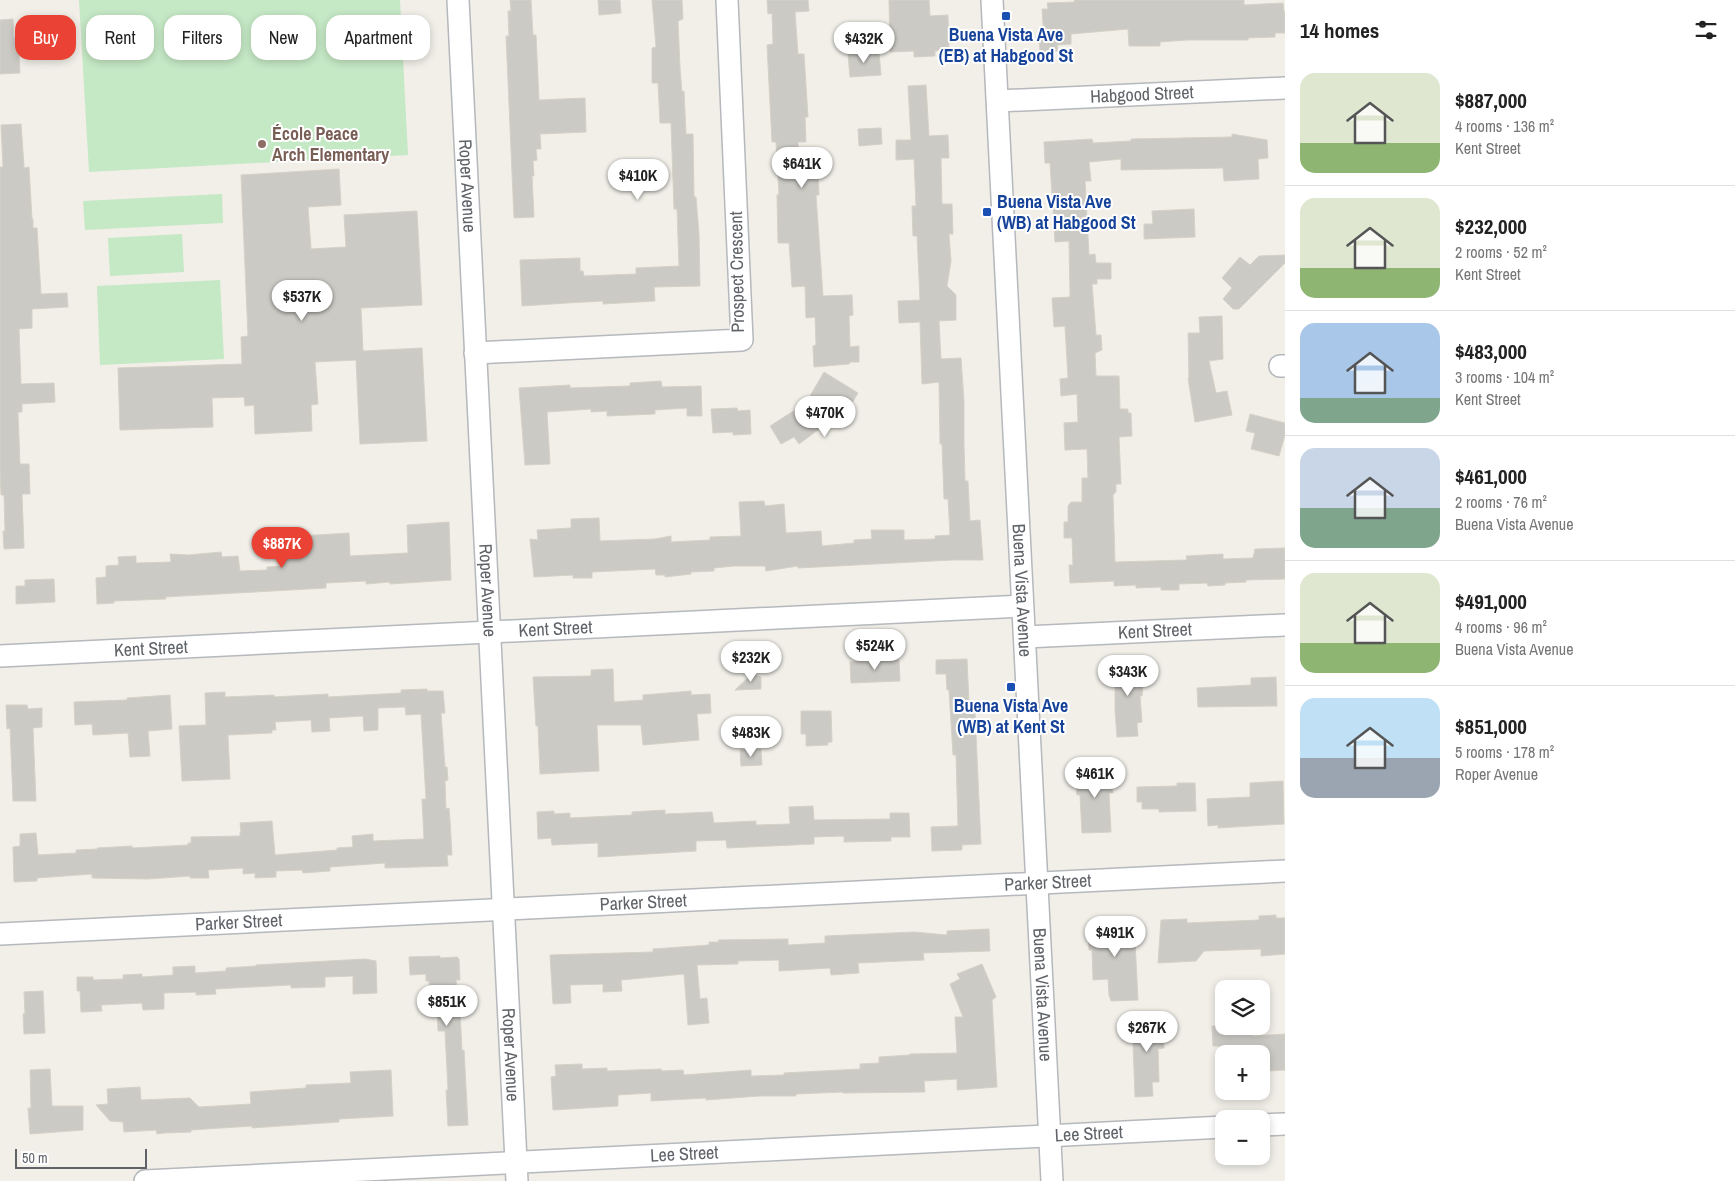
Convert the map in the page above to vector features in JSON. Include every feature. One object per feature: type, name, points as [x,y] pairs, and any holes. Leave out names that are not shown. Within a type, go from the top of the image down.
[{"type":"street","name":"Roper Avenue","points":[[458,0],[517,1172]]},
{"type":"street","name":"Prospect Crescent","points":[[475,353],[742,340],[727,0]]},
{"type":"street","name":"Buena Vista Avenue","points":[[992,0],[1052,1181]]},
{"type":"street","name":"Habgood Street","points":[[998,101],[1285,88]]},
{"type":"street","name":"Kent Street","points":[[0,656],[1022,606]]},
{"type":"street","name":"Kent Street","points":[[1024,637],[1285,624]]},
{"type":"street","name":"Parker Street","points":[[0,934],[1285,871]]},
{"type":"street","points":[[1270,1125],[1285,1124]]},
{"type":"street","name":"Lee Street","points":[[145,1181],[517,1172],[1049,1136],[1215,1127]]},
{"type":"green space","points":[[79,0],[400,0],[401,15],[326,15],[326,60],[403,60],[408,155],[89,172]]},
{"type":"green space","points":[[222,194],[223,223],[85,230],[83,201]]},
{"type":"green space","points":[[182,234],[184,272],[110,276],[108,238]]},
{"type":"green space","points":[[220,280],[224,359],[100,365],[97,286]]},
{"type":"building","points":[[510,0],[531,0],[533,35],[536,35],[539,100],[585,98],[586,132],[540,134],[541,149],[536,149],[537,160],[533,161],[534,217],[514,218],[506,36],[509,36],[508,11],[511,11]]},
{"type":"building","points":[[598,0],[620,0],[621,13],[599,15]]},
{"type":"building","points":[[652,0],[682,0],[683,19],[678,21],[680,68],[682,92],[684,91],[686,134],[693,134],[694,197],[696,197],[699,234],[700,286],[654,287],[655,301],[603,304],[603,301],[522,306],[520,260],[580,258],[580,271],[583,271],[584,276],[636,274],[636,268],[679,266],[677,209],[674,209],[671,123],[660,123],[658,83],[652,83],[652,48],[656,47]]},
{"type":"building","points":[[767,0],[808,0],[809,11],[795,12],[798,54],[804,54],[808,117],[805,117],[806,142],[798,142],[799,170],[818,171],[819,195],[816,195],[823,296],[852,295],[853,315],[849,316],[850,347],[859,346],[859,362],[814,367],[813,346],[816,345],[815,317],[806,318],[805,286],[792,287],[789,243],[778,243],[777,195],[779,194],[776,142],[772,142],[767,45],[773,44],[772,13],[768,14]]},
{"type":"building","points":[[889,0],[929,0],[930,16],[948,15],[949,50],[935,51],[935,56],[914,57],[914,51],[890,52]]},
{"type":"building","points":[[1074,0],[1244,0],[1244,5],[1283,3],[1285,33],[1275,33],[1275,37],[1248,38],[1248,40],[1187,40],[1160,42],[1160,46],[1129,46],[1128,29],[1071,34],[1071,44],[1057,45],[1058,51],[1040,52],[1039,36],[1044,36],[1042,9],[1048,9],[1047,3],[1075,2]]},
{"type":"building","points":[[13,19],[15,60],[19,60],[20,73],[0,74],[0,20]]},
{"type":"building","points":[[879,52],[881,75],[850,77],[848,54]]},
{"type":"building","points":[[926,85],[929,136],[948,135],[949,158],[941,158],[942,204],[952,204],[953,234],[949,234],[951,261],[947,286],[956,295],[956,320],[939,321],[941,359],[961,358],[964,401],[965,481],[968,481],[970,521],[980,520],[983,560],[798,568],[798,566],[766,571],[765,566],[734,566],[714,568],[714,571],[691,572],[691,574],[665,577],[665,575],[656,575],[655,569],[592,572],[592,578],[573,578],[573,575],[534,577],[530,539],[538,540],[537,530],[571,528],[571,519],[599,518],[600,541],[655,539],[671,536],[671,542],[710,540],[710,537],[741,536],[739,502],[764,501],[765,506],[784,504],[786,533],[821,531],[822,546],[854,543],[854,540],[872,539],[871,530],[904,530],[904,540],[935,539],[935,536],[950,535],[948,499],[944,499],[942,444],[940,444],[939,382],[922,384],[920,322],[899,323],[898,301],[920,300],[917,236],[913,236],[912,206],[916,206],[914,159],[896,160],[896,140],[911,140],[908,86]]},
{"type":"building","points":[[21,124],[24,168],[29,167],[33,228],[37,228],[41,294],[67,293],[68,307],[32,309],[32,328],[19,329],[21,384],[54,383],[55,402],[22,404],[22,412],[18,412],[20,464],[29,464],[30,494],[22,494],[24,548],[4,549],[4,495],[1,495],[0,469],[0,167],[3,167],[1,125]]},
{"type":"building","points":[[881,128],[882,144],[859,146],[858,129]]},
{"type":"building","points":[[1232,134],[1267,140],[1268,158],[1258,159],[1259,179],[1224,181],[1223,168],[1121,170],[1121,159],[1089,162],[1091,181],[1085,181],[1089,255],[1095,254],[1096,263],[1111,263],[1111,279],[1097,279],[1097,284],[1092,284],[1096,335],[1101,335],[1102,350],[1095,353],[1096,376],[1119,376],[1120,409],[1128,409],[1128,413],[1131,413],[1132,436],[1119,437],[1121,484],[1116,484],[1116,492],[1113,495],[1115,562],[1187,560],[1186,556],[1223,554],[1223,559],[1253,558],[1255,549],[1285,548],[1285,579],[1246,580],[1246,582],[1208,586],[1207,583],[1179,584],[1179,590],[1161,590],[1161,587],[1136,588],[1136,585],[1114,586],[1114,581],[1070,583],[1069,565],[1073,565],[1072,538],[1064,538],[1064,522],[1068,522],[1068,506],[1071,502],[1082,502],[1082,478],[1088,478],[1087,449],[1065,450],[1064,423],[1078,422],[1077,394],[1061,396],[1060,379],[1068,378],[1065,326],[1054,327],[1052,298],[1070,297],[1069,241],[1055,242],[1050,163],[1045,163],[1044,142],[1092,139],[1093,143],[1131,141],[1131,139],[1232,137]]},
{"type":"building","points":[[339,169],[341,205],[308,207],[311,249],[346,247],[344,215],[417,211],[422,305],[361,308],[363,351],[422,348],[427,441],[360,444],[356,360],[315,362],[318,404],[311,405],[312,431],[255,434],[254,405],[245,406],[244,397],[212,398],[213,427],[120,430],[118,368],[242,364],[241,337],[248,336],[241,175]]},
{"type":"building","points":[[1194,209],[1195,237],[1144,239],[1144,224],[1153,224],[1152,211]]},
{"type":"building","points":[[1285,255],[1285,263],[1239,309],[1233,309],[1223,299],[1232,288],[1222,278],[1240,257],[1250,265],[1259,256]]},
{"type":"building","points":[[1222,316],[1223,359],[1209,361],[1216,393],[1227,391],[1232,415],[1195,422],[1188,378],[1188,333],[1200,333],[1199,317]]},
{"type":"building","points":[[824,372],[858,393],[840,423],[830,421],[799,444],[794,437],[781,444],[770,426],[806,403]]},
{"type":"building","points":[[661,381],[662,387],[701,386],[702,416],[687,416],[687,408],[655,410],[655,414],[607,416],[607,411],[591,412],[591,409],[547,412],[550,464],[525,465],[519,388],[570,385],[570,388],[630,386],[630,383]]},
{"type":"building","points":[[737,408],[738,411],[750,410],[751,434],[733,435],[733,432],[713,433],[711,409]]},
{"type":"building","points":[[1250,414],[1285,423],[1285,435],[1279,456],[1251,449],[1255,433],[1246,431]]},
{"type":"building","points":[[449,522],[451,580],[390,584],[390,582],[366,584],[366,581],[326,583],[326,588],[165,597],[166,599],[114,601],[114,603],[97,604],[96,578],[106,577],[106,566],[119,565],[118,557],[136,556],[136,563],[171,562],[170,554],[188,555],[221,552],[222,557],[238,556],[240,571],[267,570],[267,567],[281,566],[279,550],[300,549],[300,536],[349,533],[350,556],[408,553],[407,525]]},
{"type":"building","points":[[54,579],[55,602],[16,604],[16,586],[25,586],[25,580]]},
{"type":"building","points":[[967,659],[969,703],[972,703],[972,712],[975,712],[981,844],[962,845],[962,850],[932,851],[931,827],[958,826],[956,755],[953,755],[949,690],[947,690],[946,674],[936,674],[936,660]]},
{"type":"building","points":[[1135,659],[1135,670],[1144,670],[1142,696],[1140,696],[1142,722],[1137,723],[1138,736],[1117,737],[1115,660]]},
{"type":"building","points":[[899,660],[900,681],[851,683],[850,662]]},
{"type":"building","points":[[613,669],[614,702],[643,700],[643,695],[691,691],[691,695],[710,694],[711,713],[697,714],[699,740],[643,745],[641,725],[597,725],[599,771],[540,774],[533,677],[591,676],[591,670]]},
{"type":"building","points":[[752,674],[761,677],[761,689],[735,690]]},
{"type":"building","points":[[1276,677],[1277,706],[1198,707],[1197,688],[1251,685],[1251,678]]},
{"type":"building","points":[[427,689],[427,691],[443,691],[445,713],[441,713],[445,767],[447,767],[448,780],[445,781],[446,809],[449,808],[452,855],[447,855],[448,866],[385,868],[385,863],[330,867],[330,871],[303,873],[302,870],[276,871],[276,877],[255,878],[255,873],[243,874],[243,868],[208,870],[209,878],[190,878],[190,876],[148,879],[92,878],[92,874],[37,878],[37,881],[14,882],[13,847],[20,846],[20,834],[36,833],[38,855],[76,853],[76,850],[97,848],[188,845],[188,843],[191,843],[191,837],[240,836],[240,823],[272,821],[275,855],[353,847],[352,836],[373,834],[373,841],[424,839],[422,799],[426,799],[421,714],[406,715],[405,707],[378,708],[378,730],[364,731],[363,716],[329,718],[330,731],[312,732],[311,720],[275,722],[276,730],[272,730],[272,733],[228,735],[230,779],[182,781],[179,726],[206,725],[205,693],[225,692],[225,697],[328,694],[328,697],[401,693],[401,690]]},
{"type":"building","points":[[170,695],[172,729],[148,731],[150,756],[130,757],[128,733],[93,735],[92,724],[75,725],[74,702],[127,700],[127,698]]},
{"type":"building","points":[[6,705],[27,705],[28,709],[42,708],[42,727],[33,728],[36,801],[13,801],[10,728],[7,729]]},
{"type":"building","points":[[801,711],[831,711],[832,742],[828,742],[828,745],[806,746],[806,734],[801,734]]},
{"type":"building","points":[[761,749],[762,765],[741,766],[740,750]]},
{"type":"building","points":[[1111,768],[1113,793],[1109,793],[1111,832],[1082,833],[1080,795],[1077,795],[1075,770]]},
{"type":"building","points":[[1283,781],[1284,824],[1218,828],[1218,825],[1208,826],[1207,799],[1250,797],[1250,783]]},
{"type":"building","points":[[1177,783],[1195,783],[1196,811],[1159,812],[1159,809],[1142,809],[1142,802],[1137,802],[1137,787],[1177,786]]},
{"type":"building","points":[[813,806],[814,820],[890,819],[890,813],[909,813],[910,837],[891,837],[891,841],[844,842],[844,836],[814,837],[814,844],[727,848],[726,840],[696,841],[696,851],[598,857],[598,843],[552,845],[551,838],[538,839],[537,812],[554,811],[554,814],[570,813],[570,818],[632,815],[632,812],[665,810],[665,814],[712,812],[714,823],[756,821],[756,825],[790,824],[789,807]]},
{"type":"building","points":[[1276,915],[1276,918],[1285,918],[1285,954],[1261,956],[1261,949],[1204,951],[1196,961],[1158,963],[1161,920],[1187,919],[1187,923],[1259,920],[1259,916]]},
{"type":"building","points":[[1134,922],[1138,1000],[1111,1001],[1108,979],[1093,980],[1092,950],[1089,950],[1088,924]]},
{"type":"building","points":[[989,929],[990,951],[923,953],[924,960],[858,963],[859,973],[831,975],[830,968],[779,971],[779,960],[697,965],[700,999],[707,998],[709,1023],[688,1025],[684,974],[621,980],[622,991],[603,992],[603,984],[570,985],[571,1003],[553,1004],[550,955],[653,952],[653,949],[709,945],[709,942],[719,942],[718,940],[788,939],[788,945],[825,943],[825,936],[914,932],[947,935],[947,931]]},
{"type":"building","points":[[440,956],[440,958],[457,957],[459,959],[460,980],[456,980],[462,1051],[464,1050],[468,1125],[448,1126],[445,1031],[438,1031],[437,1009],[431,1010],[429,981],[426,981],[426,974],[410,975],[409,957]]},
{"type":"building","points":[[365,959],[376,961],[377,993],[353,994],[353,976],[325,977],[325,987],[291,988],[291,985],[215,989],[216,994],[196,995],[196,992],[164,993],[164,1009],[143,1010],[142,1003],[101,1005],[102,1011],[81,1012],[80,991],[77,991],[77,977],[93,977],[93,980],[123,979],[123,975],[142,974],[142,977],[173,975],[173,967],[195,966],[195,973],[226,971],[226,968],[256,965]]},
{"type":"building","points":[[982,964],[996,997],[992,1000],[997,1087],[957,1090],[957,1079],[924,1081],[925,1092],[843,1092],[796,1094],[796,1096],[651,1101],[651,1093],[618,1095],[618,1106],[553,1110],[551,1077],[556,1076],[555,1065],[582,1064],[582,1069],[607,1068],[607,1071],[683,1070],[684,1075],[751,1070],[751,1076],[860,1069],[860,1064],[879,1063],[879,1057],[957,1053],[955,1017],[963,1017],[950,984],[960,979],[957,974]]},
{"type":"building","points":[[43,991],[45,1033],[24,1034],[24,992]]},
{"type":"building","points":[[1132,1016],[1156,1017],[1156,1020],[1163,1020],[1164,1048],[1158,1049],[1159,1082],[1152,1082],[1153,1096],[1135,1097]]},
{"type":"building","points":[[1212,1026],[1215,1026],[1215,1035],[1253,1036],[1285,1034],[1285,1070],[1270,1071],[1270,1045],[1213,1046]]},
{"type":"building","points":[[50,1069],[52,1106],[83,1106],[83,1130],[30,1134],[28,1108],[31,1108],[30,1070]]},
{"type":"building","points":[[391,1070],[393,1116],[339,1119],[339,1122],[191,1130],[191,1132],[157,1134],[156,1130],[124,1132],[123,1122],[110,1121],[96,1105],[108,1104],[107,1089],[140,1087],[141,1100],[190,1098],[199,1107],[251,1104],[250,1092],[306,1088],[306,1085],[351,1083],[350,1072]]},
{"type":"place","name":"Buena Vista Ave (EB) at Habgood St","points":[[1006,16]]},
{"type":"place","name":"École Peace Arch Elementary","points":[[262,144]]},
{"type":"place","name":"Buena Vista Ave (WB) at Habgood St","points":[[987,212]]},
{"type":"place","name":"Buena Vista Ave (WB) at Kent St","points":[[1011,687]]}]
